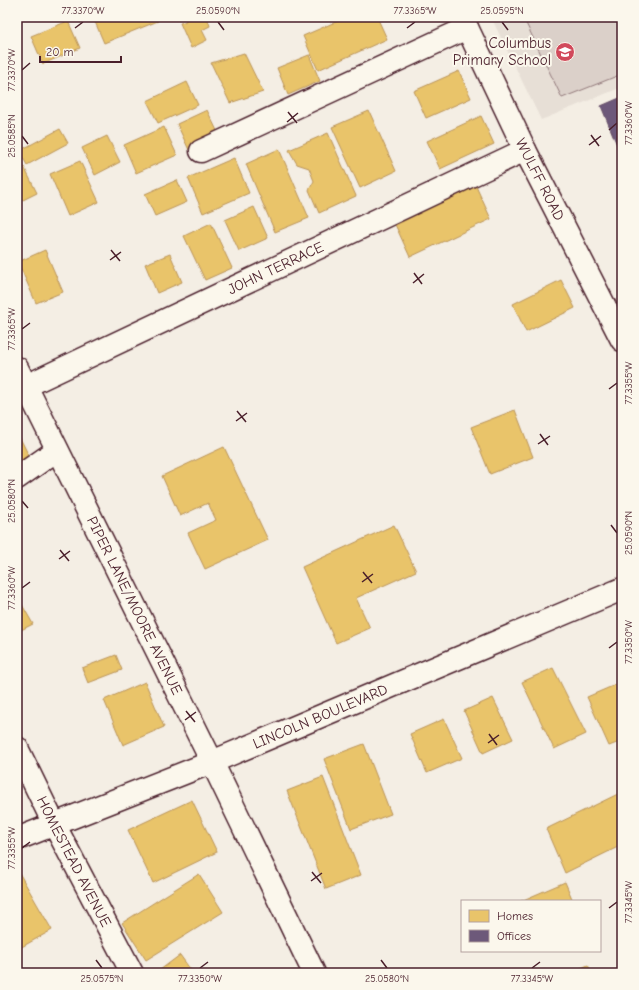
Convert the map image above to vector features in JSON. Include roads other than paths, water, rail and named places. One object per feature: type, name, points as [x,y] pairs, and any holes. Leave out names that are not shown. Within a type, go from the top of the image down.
[{"type":"street","name":"WULFF ROAD","points":[[464,23],[525,150],[622,340]]},
{"type":"street","points":[[201,151],[464,23]]},
{"type":"street","name":"JOHN TERRACE","points":[[22,377],[525,150]]},
{"type":"street","name":"PIPER LANE/MOORE AVENUE","points":[[22,377],[212,762],[314,973]]},
{"type":"street","points":[[17,478],[57,450]]},
{"type":"street","name":"LINCOLN BOULEVARD","points":[[17,839],[212,762],[622,589]]},
{"type":"street","name":"HOMESTEAD AVENUE","points":[[17,748],[54,824],[132,973]]},
{"type":"place","name":"Columbus Primary School","points":[[565,52]]}]
